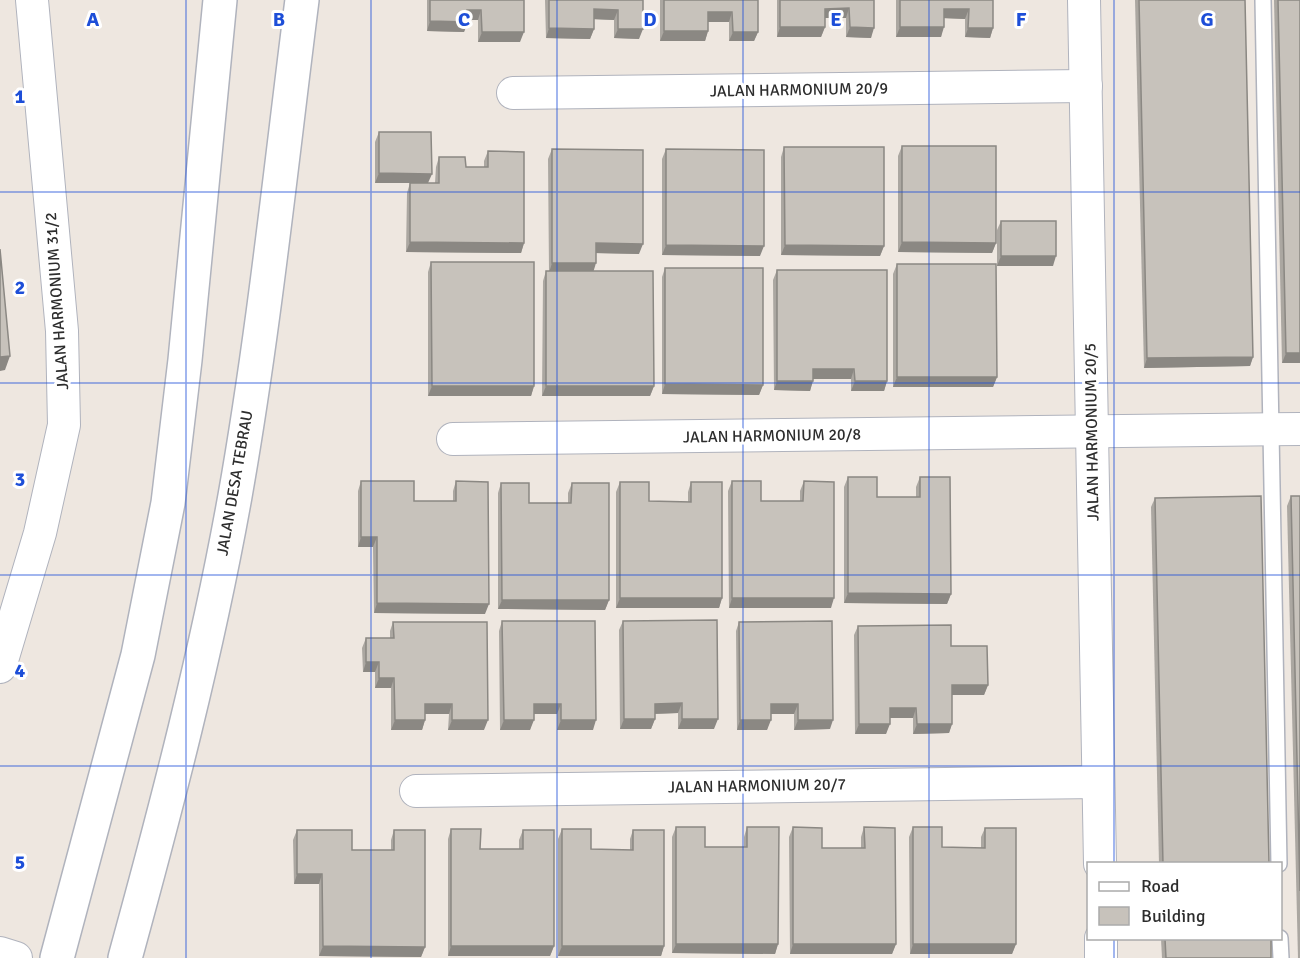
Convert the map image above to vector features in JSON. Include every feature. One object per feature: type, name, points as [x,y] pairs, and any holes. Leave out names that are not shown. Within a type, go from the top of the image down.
[{"type":"main road","points":[[57,958],[138,656],[168,503],[185,360],[220,0]]},
{"type":"main road","name":"JALAN DESA TEBRAU","points":[[125,958],[198,682],[235,496],[257,355],[302,0]]},
{"type":"street","name":"JALAN HARMONIUM 31/2","points":[[0,667],[40,533],[64,425],[62,331],[32,0]]},
{"type":"street","name":"JALAN HARMONIUM 20/5","points":[[1084,0],[1100,862]]},
{"type":"street","name":"JALAN HARMONIUM 20/9","points":[[513,93],[1086,86]]},
{"type":"street","name":"JALAN HARMONIUM 20/8","points":[[453,440],[1285,429]]},
{"type":"street","name":"JALAN HARMONIUM 20/7","points":[[416,791],[1098,782]]},
{"type":"street","points":[[1101,940],[1101,958]]},
{"type":"street","points":[[0,953],[16,958]]},
{"type":"lane","points":[[1263,0],[1285,429],[1279,862]]},
{"type":"lane","points":[[1280,940],[1281,958]]},
{"type":"building","points":[[430,0],[524,0],[524,32],[482,32],[481,10],[467,10],[468,22],[430,21]]},
{"type":"building","points":[[549,0],[643,0],[643,29],[618,29],[618,10],[594,9],[594,29],[549,28]]},
{"type":"building","points":[[664,0],[758,0],[758,32],[733,32],[732,12],[708,12],[708,31],[664,31]]},
{"type":"building","points":[[780,0],[874,0],[874,28],[850,27],[849,8],[825,9],[825,27],[780,27]]},
{"type":"building","points":[[900,0],[993,0],[993,28],[968,28],[969,9],[944,9],[944,27],[900,27]]},
{"type":"building","points":[[1139,0],[1245,0],[1253,357],[1147,358]]},
{"type":"building","points":[[1278,0],[1300,0],[1300,353],[1286,353]]},
{"type":"building","points":[[379,132],[431,132],[432,174],[379,173]]},
{"type":"building","points":[[902,146],[996,146],[996,243],[902,242]]},
{"type":"building","points":[[784,147],[884,147],[884,246],[785,245]]},
{"type":"building","points":[[552,149],[643,150],[643,244],[596,243],[596,263],[552,263]]},
{"type":"building","points":[[666,149],[764,150],[764,246],[666,245]]},
{"type":"building","points":[[488,151],[524,152],[524,243],[410,242],[410,183],[439,183],[439,157],[465,157],[466,167],[488,167]]},
{"type":"building","points":[[1001,221],[1056,221],[1056,256],[1001,256]]},
{"type":"building","points":[[0,249],[10,356],[0,357]]},
{"type":"building","points":[[431,262],[534,262],[534,386],[432,386]]},
{"type":"building","points":[[897,264],[996,264],[997,377],[897,377]]},
{"type":"building","points":[[665,268],[763,268],[763,385],[665,384]]},
{"type":"building","points":[[777,270],[887,270],[887,381],[855,381],[854,369],[813,369],[813,381],[777,381]]},
{"type":"building","points":[[546,271],[653,271],[654,386],[546,386]]},
{"type":"building","points":[[848,477],[877,477],[877,497],[920,497],[920,477],[950,477],[951,594],[848,593]]},
{"type":"building","points":[[361,481],[414,481],[414,501],[456,501],[456,481],[488,482],[489,604],[377,603],[377,537],[361,537]]},
{"type":"building","points":[[732,481],[761,481],[761,501],[803,501],[804,481],[834,482],[834,598],[732,598]]},
{"type":"building","points":[[620,482],[649,482],[649,501],[691,502],[691,482],[722,482],[722,598],[620,598]]},
{"type":"building","points":[[501,483],[529,483],[529,503],[571,503],[572,483],[609,483],[609,600],[502,600]]},
{"type":"building","points":[[1261,496],[1269,862],[1163,862],[1155,498]]},
{"type":"building","points":[[1291,496],[1300,496],[1300,891]]},
{"type":"building","points":[[717,620],[718,719],[682,719],[682,703],[655,704],[655,719],[624,719],[623,621]]},
{"type":"building","points":[[502,621],[595,621],[596,720],[561,720],[561,704],[534,704],[534,720],[504,720]]},
{"type":"building","points":[[832,621],[833,720],[798,720],[798,704],[771,704],[771,720],[740,720],[739,622]]},
{"type":"building","points":[[393,622],[487,622],[488,720],[452,720],[452,704],[425,704],[425,720],[395,720],[394,678],[379,678],[379,662],[366,662],[366,638],[394,638]]},
{"type":"building","points":[[951,625],[951,646],[987,646],[988,685],[952,685],[952,724],[917,724],[916,708],[890,708],[890,724],[859,724],[858,626]]},
{"type":"building","points":[[676,827],[705,827],[705,847],[747,847],[747,827],[779,827],[778,944],[676,944]]},
{"type":"building","points":[[793,827],[822,828],[822,848],[865,848],[864,827],[895,828],[896,944],[793,944]]},
{"type":"building","points":[[913,827],[942,827],[942,847],[985,848],[985,828],[1016,828],[1016,944],[913,944]]},
{"type":"building","points":[[451,829],[481,829],[480,849],[523,849],[523,830],[554,830],[554,946],[451,946]]},
{"type":"building","points":[[562,829],[591,829],[591,849],[633,850],[633,830],[664,830],[664,946],[562,946]]},
{"type":"building","points":[[297,830],[352,830],[352,850],[394,850],[394,830],[425,830],[425,947],[323,946],[322,874],[297,874]]},
{"type":"building","points":[[1165,940],[1271,940],[1271,958],[1166,958]]}]
